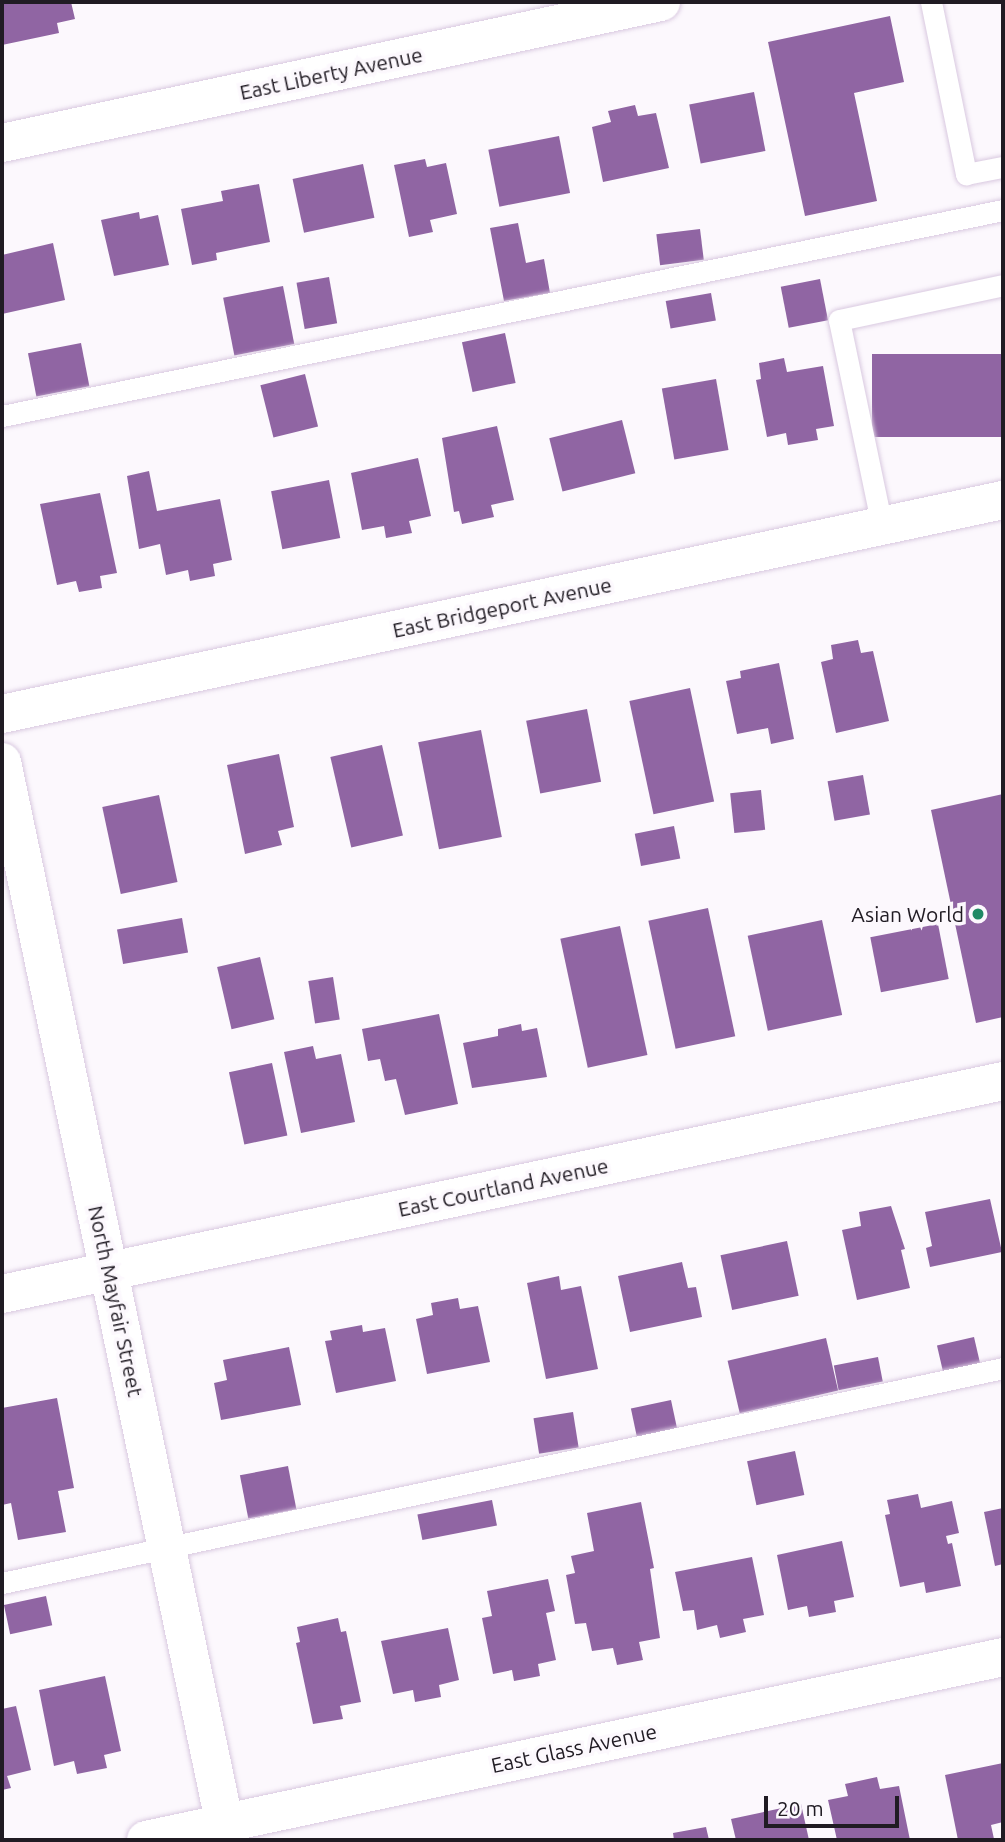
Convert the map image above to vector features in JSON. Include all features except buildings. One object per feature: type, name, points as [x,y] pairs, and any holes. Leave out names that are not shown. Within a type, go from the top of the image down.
[{"type":"street","name":"East Liberty Avenue","points":[[2,143],[580,10],[661,2]]},
{"type":"street","name":"East Bridgeport Avenue","points":[[2,714],[1003,500]]},
{"type":"street","name":"North Mayfair Street","points":[[2,762],[226,1832]]},
{"type":"street","name":"East Courtland Avenue","points":[[2,1294],[1003,1081]]},
{"type":"street","name":"East Glass Avenue","points":[[146,1840],[226,1832],[1003,1657]]},
{"type":"lane","points":[[931,2],[966,174],[1003,167]]},
{"type":"lane","points":[[2,416],[1003,211]]},
{"type":"lane","points":[[882,526],[839,320],[1003,285]]},
{"type":"lane","points":[[2,1583],[1003,1368]]},
{"type":"place","name":"Asian World","points":[[978,914]]}]
